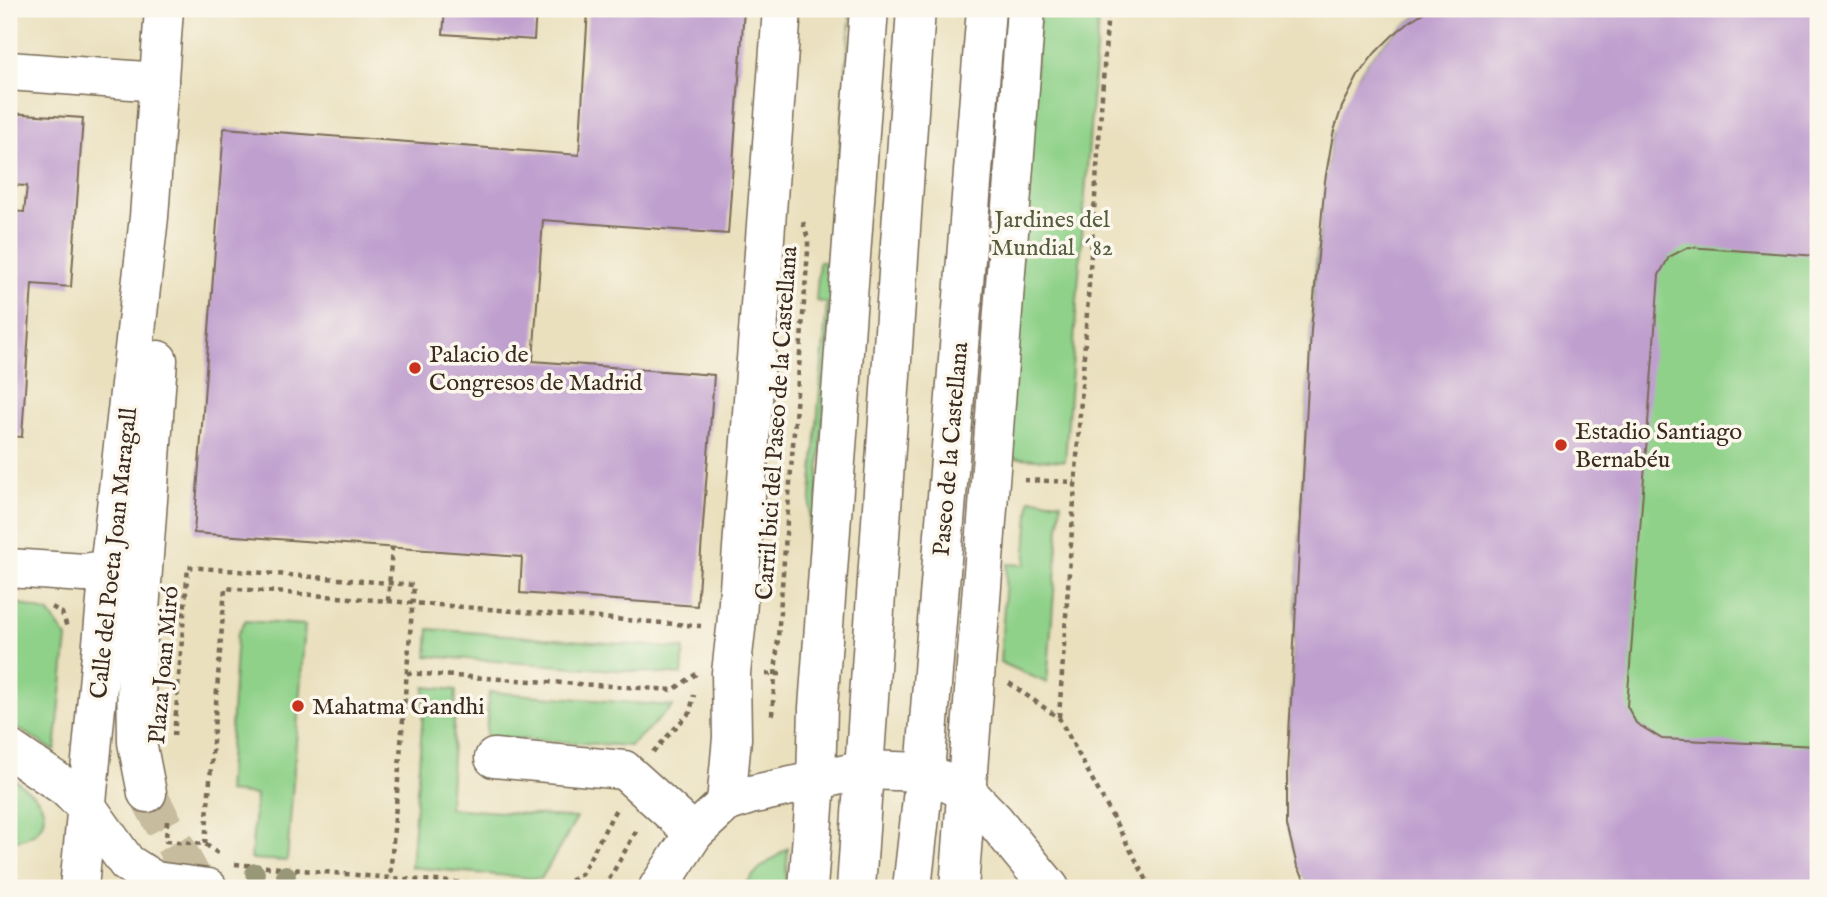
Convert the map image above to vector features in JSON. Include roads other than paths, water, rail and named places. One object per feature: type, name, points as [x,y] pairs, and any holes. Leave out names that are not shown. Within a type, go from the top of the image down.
[{"type":"main road","name":"Calle del Poeta Joan Maragall","points":[[79,888],[109,569],[149,217],[164,9]]},
{"type":"main road","points":[[726,803],[732,738],[731,673],[782,9]]},
{"type":"main road","points":[[808,888],[818,708],[869,9]]},
{"type":"main road","points":[[856,888],[916,9]]},
{"type":"main road","name":"Paseo de la Castellana","points":[[912,888],[925,772],[986,9]]},
{"type":"main road","name":"Paseo de la Castellana","points":[[959,888],[1026,9]]},
{"type":"main road","points":[[9,71],[159,82]]},
{"type":"main road","name":"Calle del Poeta Joan Maragall","points":[[149,217],[160,328],[135,705],[141,770],[157,803]]},
{"type":"main road","points":[[9,568],[84,573],[109,569]]},
{"type":"main road","points":[[9,749],[65,787],[88,808],[127,863],[155,881],[208,888]]},
{"type":"main road","points":[[494,758],[624,770],[694,833]]},
{"type":"main road","points":[[659,888],[694,833],[726,803],[750,795],[864,770],[925,772],[967,792],[995,821],[1050,888]]},
{"type":"tunnel","points":[[147,793],[198,888]]},
{"type":"place","name":"Palacio de Congresos de Madrid","points":[[415,368]]},
{"type":"place","name":"Estadio Santiago Bernabéu","points":[[1561,445]]},
{"type":"place","name":"Mahatma Gandhi","points":[[298,706]]},
{"type":"park label","name":"Jardines del Mundial ´82","points":[[1052,233]]}]
